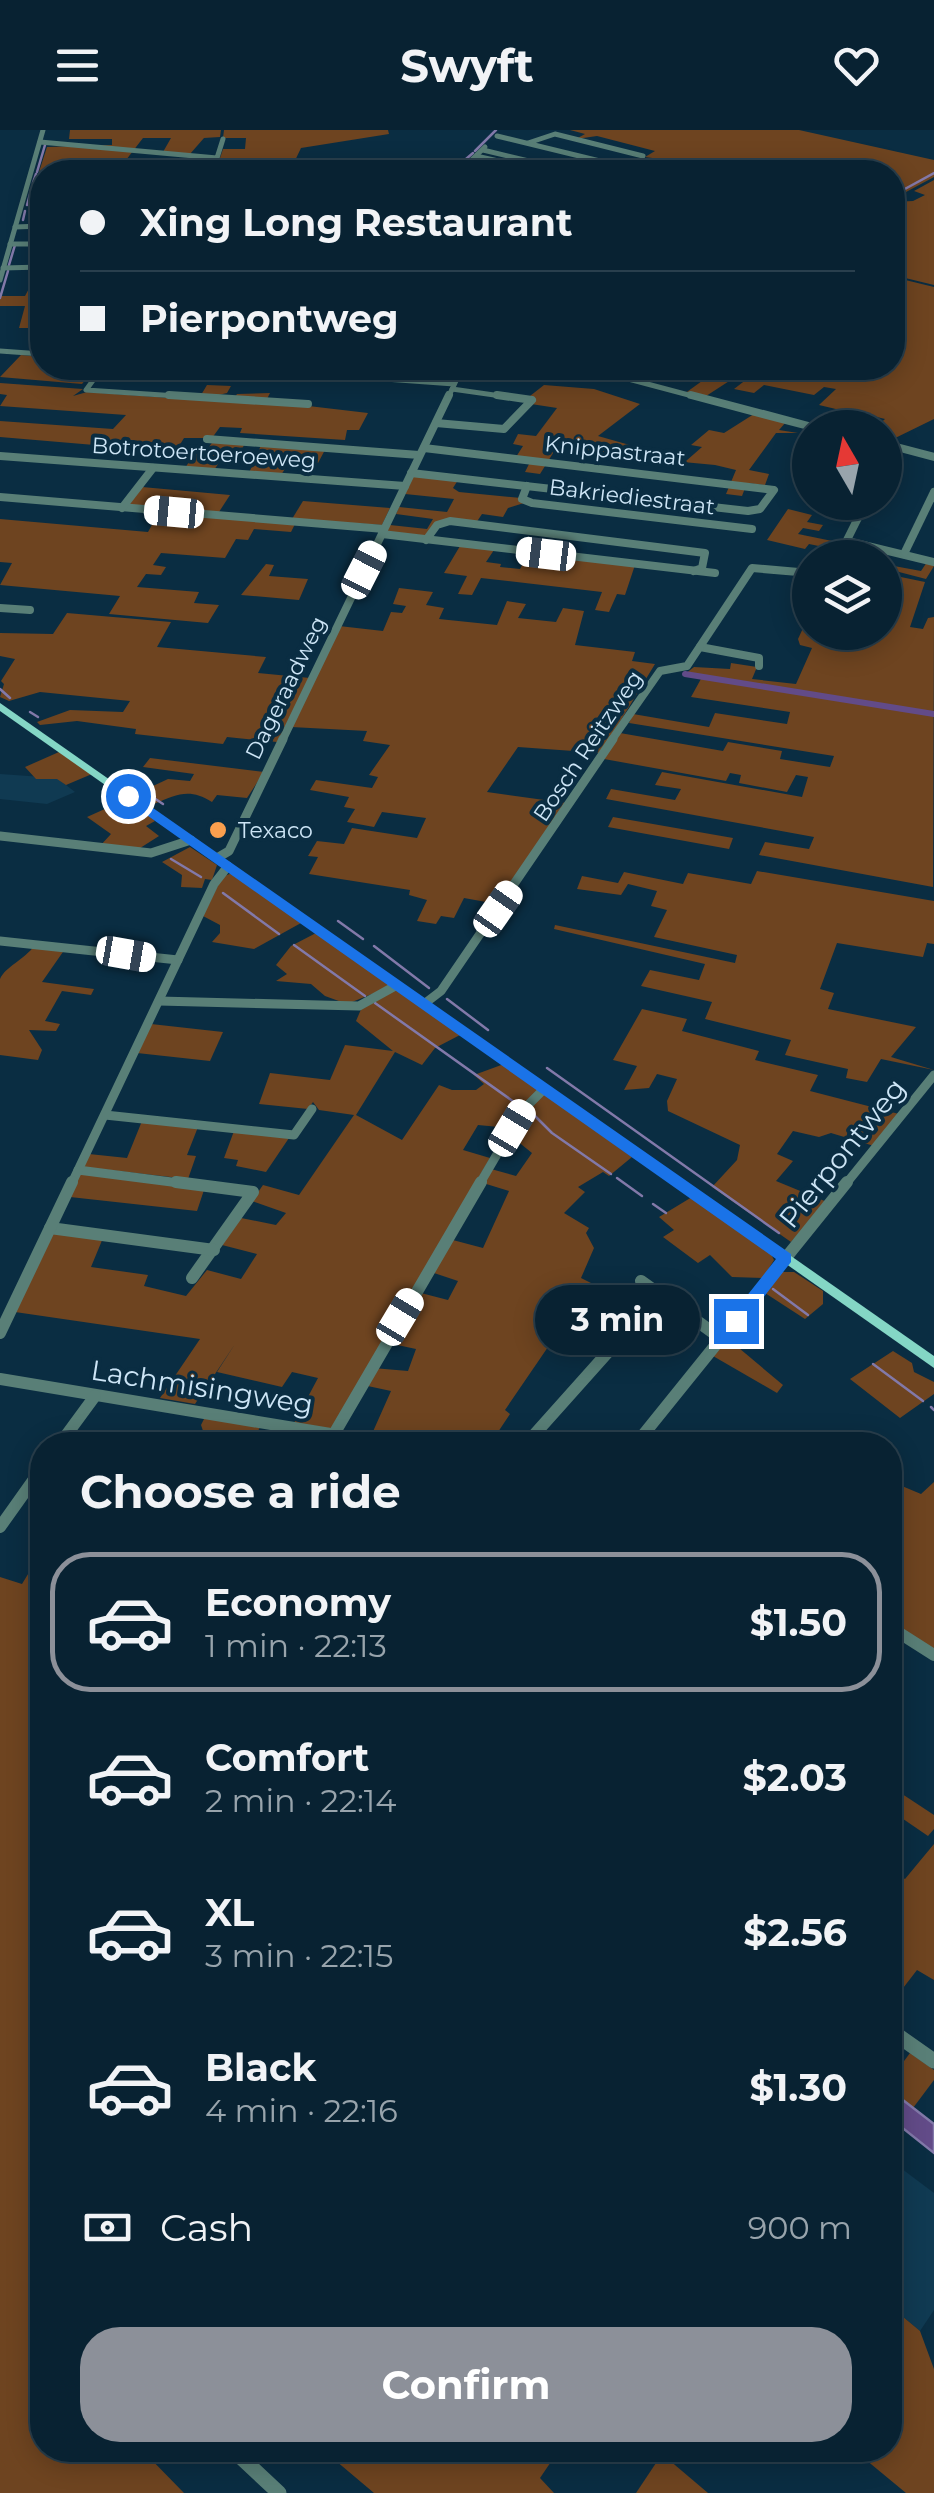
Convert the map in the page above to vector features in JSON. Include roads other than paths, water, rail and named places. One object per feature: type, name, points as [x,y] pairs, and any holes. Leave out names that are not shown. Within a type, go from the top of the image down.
[{"type":"main road","points":[[0,706],[934,1363]]},
{"type":"street","points":[[34,160],[43,130]]},
{"type":"street","points":[[472,160],[500,133],[597,160]]},
{"type":"street","points":[[528,143],[552,134],[643,156]]},
{"type":"street","points":[[40,142],[218,158],[223,139]]},
{"type":"street","points":[[483,150],[525,160]]},
{"type":"street","points":[[476,156],[494,160]]},
{"type":"street","points":[[0,279],[30,174]]},
{"type":"street","points":[[24,194],[30,194]]},
{"type":"street","points":[[15,227],[30,226]]},
{"type":"street","points":[[10,244],[30,244]]},
{"type":"street","points":[[3,268],[30,267]]},
{"type":"street","points":[[0,351],[30,353]]},
{"type":"street","points":[[93,380],[86,390],[308,404]]},
{"type":"street","points":[[381,380],[527,396],[532,400],[498,430],[436,424]]},
{"type":"street","name":"Dageraadweg","points":[[0,1332],[5,1311],[105,1115],[222,862],[456,380]]},
{"type":"street","points":[[633,380],[792,422]]},
{"type":"street","points":[[207,439],[422,452]]},
{"type":"street","points":[[902,449],[934,457]]},
{"type":"street","name":"Knippastraat","points":[[422,452],[772,488],[756,510],[527,486]]},
{"type":"street","name":"Botrotoertoeroeweg","points":[[0,456],[405,486]]},
{"type":"street","points":[[122,508],[154,468]]},
{"type":"street","points":[[411,473],[527,486]]},
{"type":"street","name":"Bakriediestraat","points":[[527,486],[522,497],[526,502],[752,529]]},
{"type":"street","points":[[934,492],[904,554],[934,562]]},
{"type":"street","points":[[0,497],[383,532],[714,573]]},
{"type":"street","points":[[518,509],[526,502]]},
{"type":"street","points":[[426,540],[437,525],[450,521],[652,544],[702,551],[704,563],[694,571]]},
{"type":"street","name":"Bosch Reitzweg","points":[[424,1004],[441,991],[660,671],[687,666],[752,568],[792,571]]},
{"type":"street","points":[[0,608],[30,610]]},
{"type":"street","points":[[700,647],[759,658],[760,666]]},
{"type":"street","points":[[0,836],[152,853],[191,840]]},
{"type":"street","points":[[0,941],[178,960]]},
{"type":"street","points":[[158,1001],[359,1006],[397,985]]},
{"type":"street","name":"Pierpontweg","points":[[646,1432],[934,1075]]},
{"type":"street","points":[[335,1432],[523,1110],[544,1088]]},
{"type":"street","points":[[105,1115],[294,1135],[312,1109]]},
{"type":"street","points":[[78,1170],[253,1192],[192,1278]]},
{"type":"street","points":[[50,1228],[214,1250]]},
{"type":"street","points":[[641,1281],[722,1338]]},
{"type":"street","points":[[536,1432],[659,1295]]},
{"type":"street","name":"Lachmisingweg","points":[[0,1379],[321,1432]]},
{"type":"street","points":[[69,1432],[95,1396]]},
{"type":"street","points":[[0,1527],[30,1485]]},
{"type":"street","points":[[902,1634],[934,1654]]},
{"type":"street","points":[[902,2038],[934,2061]]},
{"type":"street","points":[[246,2462],[279,2493]]},
{"type":"waterway","points":[[475,151],[496,130]]},
{"type":"waterway","points":[[41,160],[45,145]]},
{"type":"waterway","points":[[465,160],[473,153]]},
{"type":"waterway","points":[[905,189],[934,173]]},
{"type":"waterway","points":[[27,205],[30,194]]},
{"type":"waterway","points":[[23,220],[25,211]]},
{"type":"waterway","points":[[9,265],[15,245]]},
{"type":"waterway","points":[[0,298],[8,271]]},
{"type":"waterway","points":[[685,674],[934,714]]},
{"type":"waterway","points":[[0,689],[10,698]]},
{"type":"waterway","points":[[30,712],[38,717]]},
{"type":"waterway","points":[[142,790],[163,804]]},
{"type":"waterway","points":[[171,859],[201,877]]},
{"type":"waterway","points":[[223,893],[279,934]]},
{"type":"waterway","points":[[338,921],[363,939]]},
{"type":"waterway","points":[[294,945],[365,996]]},
{"type":"waterway","points":[[374,946],[429,988]]},
{"type":"waterway","points":[[447,999],[488,1030]]},
{"type":"waterway","points":[[375,1003],[514,1102]]},
{"type":"waterway","points":[[547,1068],[779,1233]]},
{"type":"waterway","points":[[530,1111],[552,1133],[611,1174]]},
{"type":"waterway","points":[[617,1178],[642,1196]]},
{"type":"waterway","points":[[653,1204],[666,1213]]},
{"type":"waterway","points":[[773,1289],[808,1315]]},
{"type":"waterway","points":[[873,1364],[923,1401]]},
{"type":"waterway","points":[[931,1407],[934,1410]]},
{"type":"place","name":"Texaco","points":[[218,830]]}]
